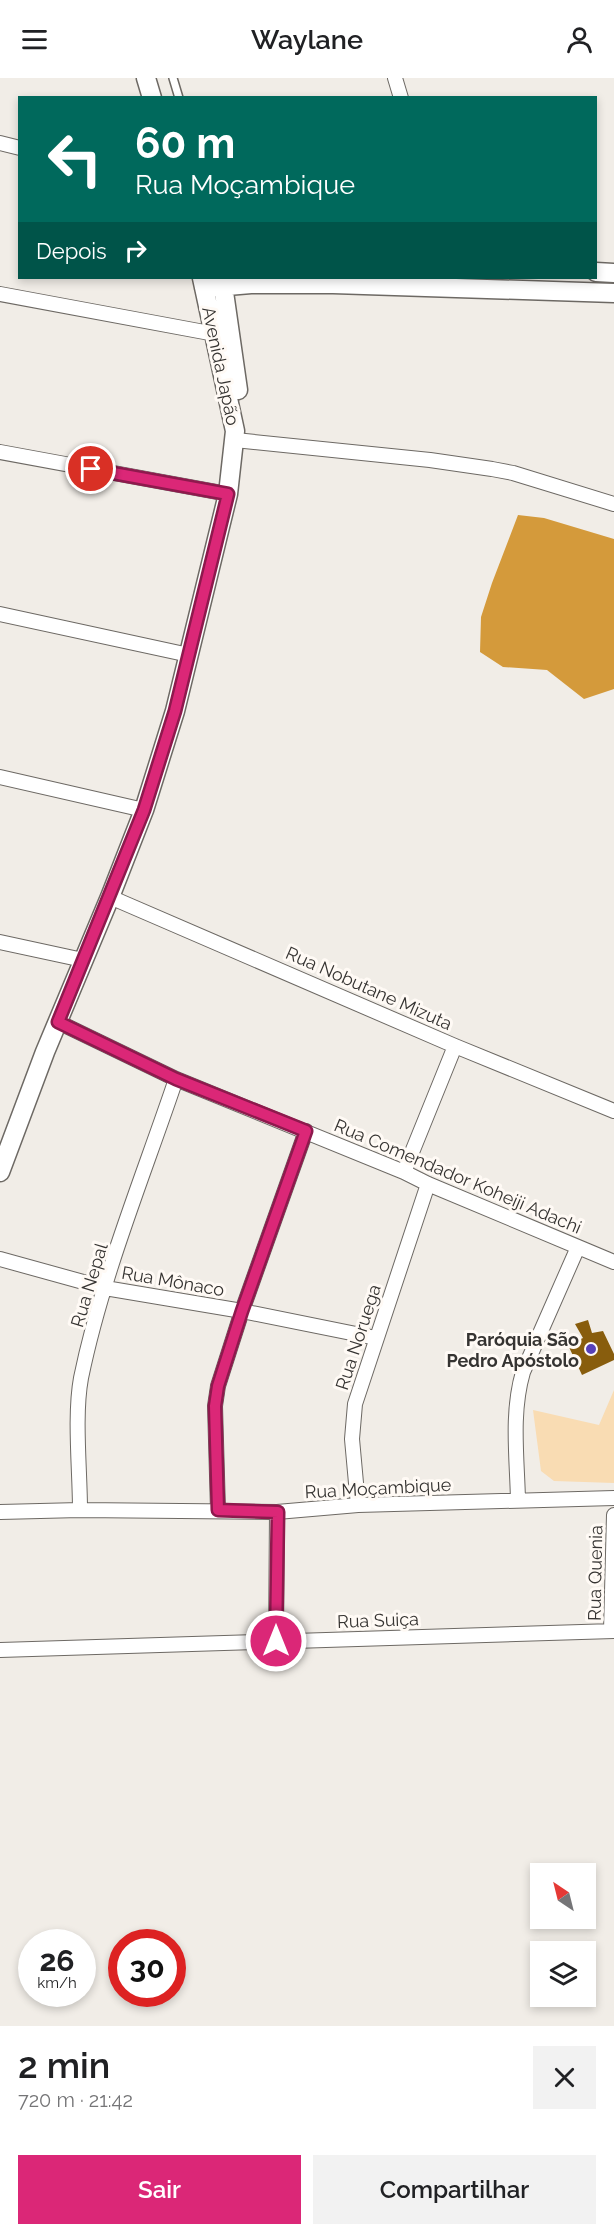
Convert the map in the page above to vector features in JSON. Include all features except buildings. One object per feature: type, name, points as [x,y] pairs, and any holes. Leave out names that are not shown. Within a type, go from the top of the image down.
[{"type":"main road","points":[[146,78],[151,96]]},
{"type":"main road","points":[[597,272],[614,273]]},
{"type":"main road","points":[[223,282],[238,387],[235,435]]},
{"type":"main road","points":[[203,283],[429,286],[614,292]]},
{"type":"main road","name":"Avenida Japão","points":[[0,1172],[144,810],[175,711],[228,494],[235,435],[203,283]]},
{"type":"main road","points":[[227,306],[234,297],[251,284]]},
{"type":"street","points":[[395,78],[400,96]]},
{"type":"street","points":[[1,147],[18,148]]},
{"type":"street","points":[[0,294],[215,334]]},
{"type":"street","points":[[235,435],[492,469],[513,473],[614,504]]},
{"type":"street","points":[[0,452],[228,494]]},
{"type":"street","points":[[0,614],[189,655]]},
{"type":"street","points":[[0,777],[144,810]]},
{"type":"street","name":"Rua Nobutane Mizuta","points":[[110,897],[454,1046],[614,1111]]},
{"type":"street","points":[[0,942],[83,960]]},
{"type":"street","name":"Rua Comendador Koheiji Adachi","points":[[58,1022],[176,1079],[306,1131],[614,1262]]},
{"type":"street","points":[[404,1172],[454,1046]]},
{"type":"street","name":"Rua Nepal","points":[[80,1510],[79,1397],[81,1379],[105,1288],[176,1079]]},
{"type":"street","points":[[218,1510],[215,1406],[218,1386],[306,1131]]},
{"type":"street","name":"Rua Noruega","points":[[358,1505],[352,1439],[355,1404],[428,1184]]},
{"type":"street","points":[[518,1500],[516,1405],[518,1389],[523,1372],[578,1247]]},
{"type":"street","name":"Rua Mônaco","points":[[0,1259],[105,1288],[242,1311],[376,1338]]},
{"type":"street","name":"Rua Moçambique","points":[[0,1512],[218,1510],[278,1512],[358,1505],[614,1498]]},
{"type":"street","points":[[276,1641],[278,1512]]},
{"type":"street","name":"Rua Quenia","points":[[613,1631],[614,1515]]},
{"type":"street","name":"Rua Suiça","points":[[0,1650],[613,1631]]},
{"type":"lane","points":[[174,78],[178,96]]},
{"type":"shaded area","points":[[518,515],[544,518],[614,539],[614,689],[584,699],[547,670],[503,667],[480,652],[481,617]]},
{"type":"shaded area","points":[[614,1390],[614,1483],[554,1481],[541,1471],[533,1410],[599,1425]]},
{"type":"place","name":"Paróquia São Pedro Apóstolo","points":[[591,1349]]},
{"type":"route","points":[[91,469],[228,494],[175,711],[144,810],[58,1022],[176,1079],[306,1131],[242,1311],[218,1386],[215,1406],[218,1510],[278,1512],[276,1641]]}]
